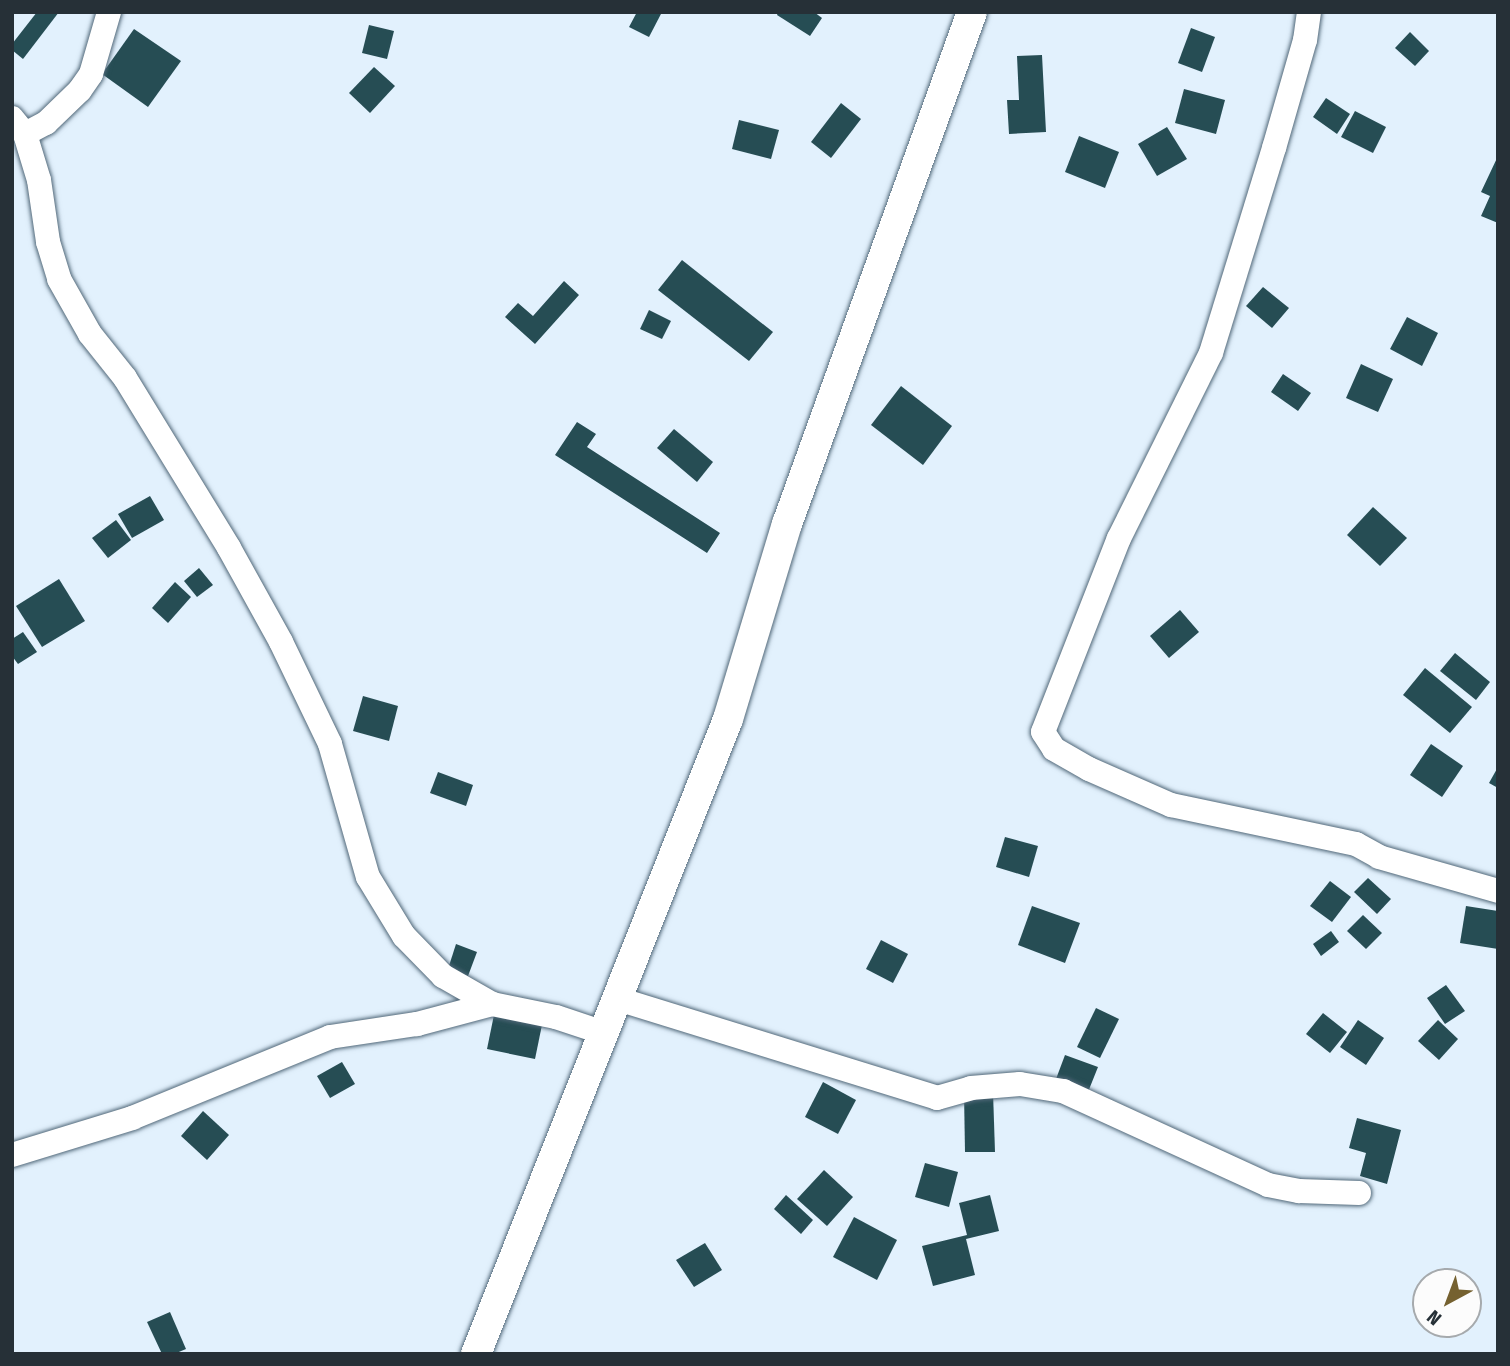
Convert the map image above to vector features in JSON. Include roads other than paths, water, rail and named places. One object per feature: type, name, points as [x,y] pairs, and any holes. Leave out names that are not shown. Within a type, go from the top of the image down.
[{"type":"street","points":[[109,12],[91,74],[80,90],[46,123],[18,126],[39,180],[48,242],[59,279],[90,334],[125,378],[229,548],[281,642],[330,744],[368,877],[404,936],[443,976],[492,1004],[556,1017],[604,1034]]},
{"type":"street","points":[[476,1354],[728,719],[787,524],[972,12]]},
{"type":"street","points":[[1309,12],[1305,40],[1211,354],[1119,538],[1043,732],[1054,749],[1089,769],[1171,805],[1356,844],[1379,858],[1498,891]]},
{"type":"street","points":[[618,999],[937,1098],[971,1088],[1007,1085],[1063,1091],[1268,1185],[1299,1191],[1359,1193]]},
{"type":"street","points":[[12,1155],[132,1118],[330,1038],[417,1024],[492,1004]]}]
